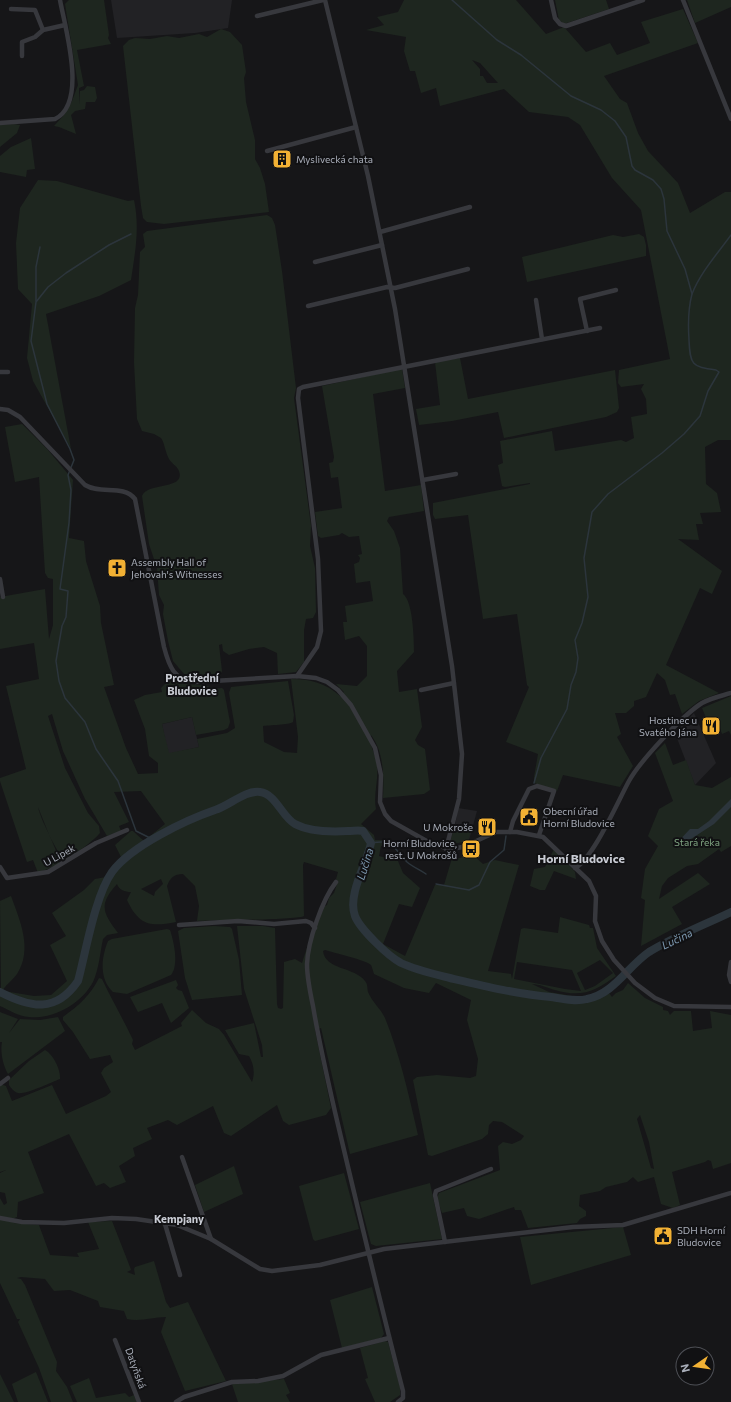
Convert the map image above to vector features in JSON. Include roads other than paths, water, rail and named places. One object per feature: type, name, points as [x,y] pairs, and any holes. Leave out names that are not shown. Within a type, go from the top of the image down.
[{"type":"street","points":[[0,123],[48,120],[60,116],[69,102],[74,79],[60,0]]},
{"type":"street","points":[[257,16],[324,0],[356,127],[380,232],[423,480],[462,740],[459,799],[446,849]]},
{"type":"street","points":[[551,0],[555,18],[560,24],[566,26],[643,0]]},
{"type":"street","points":[[683,0],[731,119]]},
{"type":"street","points":[[11,9],[35,10],[43,30]]},
{"type":"street","points":[[22,56],[22,42],[35,37],[43,30],[64,25]]},
{"type":"street","points":[[266,151],[356,127]]},
{"type":"street","points":[[380,232],[470,207]]},
{"type":"street","points":[[315,262],[382,245]]},
{"type":"street","points":[[308,306],[390,287],[395,288],[468,270]]},
{"type":"street","points":[[587,331],[580,299],[616,290]]},
{"type":"street","points":[[536,300],[542,339]]},
{"type":"street","points":[[297,676],[317,647],[321,632],[318,559],[298,393],[303,387],[600,328]]},
{"type":"street","points":[[0,372],[8,372]]},
{"type":"street","points":[[0,409],[8,410],[20,416],[73,474],[91,489],[97,491],[125,491],[132,495],[136,502],[164,647],[170,667],[176,676],[185,680],[196,682],[297,676],[316,678],[328,682],[338,690],[351,705],[375,748],[381,774],[380,802],[388,818],[412,834],[435,846],[446,849],[463,847],[489,834],[510,832],[539,835],[550,842],[568,863],[586,878],[593,889],[596,898],[595,918],[598,931],[614,960],[630,978],[645,991],[664,1002],[680,1007],[731,1007]]},
{"type":"street","points":[[423,480],[456,474]]},
{"type":"street","points":[[0,580],[4,596]]},
{"type":"street","points":[[421,690],[454,684]]},
{"type":"street","points":[[575,868],[582,865],[597,841],[629,781],[642,761],[696,708],[708,700],[731,693]]},
{"type":"street","points":[[510,832],[513,821],[529,789],[537,786],[554,791],[539,835]]},
{"type":"street","name":"U Lipek","points":[[0,867],[7,878],[48,872],[96,843],[127,830]]},
{"type":"street","points":[[336,882],[328,892],[315,928],[308,954],[309,984],[318,1036],[368,1252],[403,1391],[403,1398],[398,1402]]},
{"type":"street","points":[[178,925],[238,921],[274,924],[306,921],[315,928]]},
{"type":"street","points":[[731,962],[729,975],[731,982]]},
{"type":"street","points":[[0,1084],[8,1078]]},
{"type":"street","points":[[182,1157],[211,1239]]},
{"type":"street","points":[[445,1242],[435,1195],[436,1191],[490,1169]]},
{"type":"street","points":[[0,1218],[22,1222],[64,1222],[112,1218],[136,1219],[182,1227],[211,1239],[252,1265],[266,1271],[320,1265],[368,1252],[445,1242],[572,1227],[623,1226],[731,1193]]},
{"type":"street","points":[[165,1224],[180,1275]]},
{"type":"street","points":[[176,1402],[184,1397],[232,1382],[258,1381],[282,1376],[321,1355],[389,1338]]},
{"type":"street","name":"Datyňská","points":[[115,1340],[139,1402]]},
{"type":"waterway","points":[[452,0],[497,40],[521,55],[571,96],[601,110],[615,121],[626,137],[632,166],[635,170],[653,180],[661,189],[664,199],[667,231],[685,269],[692,294]]},
{"type":"waterway","points":[[131,234],[109,245],[66,273],[48,287],[36,302],[31,341],[47,404],[74,460],[68,475],[71,490],[69,523],[60,589],[68,591],[66,617],[62,626],[56,661],[59,681],[65,698],[85,722],[96,749],[118,781],[136,831],[154,840]]},
{"type":"waterway","points":[[534,783],[541,758],[567,709],[571,685],[576,672],[578,658],[575,640],[582,623],[588,597],[584,558],[592,512],[608,494],[662,453],[684,434],[700,416],[708,391],[719,372],[697,366],[692,360],[689,348],[689,311],[695,286],[731,235]]},
{"type":"waterway","points":[[36,301],[36,267],[40,247]]},
{"type":"waterway","name":"Lučina","points":[[0,992],[22,1002],[42,1004],[52,1003],[70,991],[78,981],[96,909],[106,882],[121,862],[145,844],[175,827],[254,792],[266,794],[275,801],[290,821],[301,827],[321,831],[363,831],[371,843],[355,889],[353,908],[355,916],[368,935],[395,960],[413,968],[438,975],[526,994],[569,1000],[587,999],[597,996],[613,986],[649,952],[679,936],[731,912]]},
{"type":"waterway","points":[[436,884],[469,890],[479,885],[490,862],[504,850],[506,836]]},
{"type":"waterway","points":[[371,843],[390,843],[407,862],[426,874]]},
{"type":"place","name":"Myslivecká chata","points":[[282,159]]},
{"type":"place","name":"Assembly Hall of Jehovah's Witnesses","points":[[117,568]]},
{"type":"place","name":"Hostinec u Svatého Jána","points":[[711,726]]},
{"type":"place","name":"Obecní úřad Horní Bludovice","points":[[529,817]]},
{"type":"place","name":"U Mokroše","points":[[487,827]]},
{"type":"place","name":"Horní Bludovice, rest. U Mokrošů","points":[[471,849]]},
{"type":"place","name":"SDH Horní Bludovice","points":[[663,1236]]},
{"type":"district","name":"Prostřední Bludovice","points":[[192,684]]},
{"type":"district","name":"Horní Bludovice","points":[[581,859]]},
{"type":"district","name":"Kempjany","points":[[179,1219]]},
{"type":"park label","name":"Stará řeka","points":[[697,842]]}]
